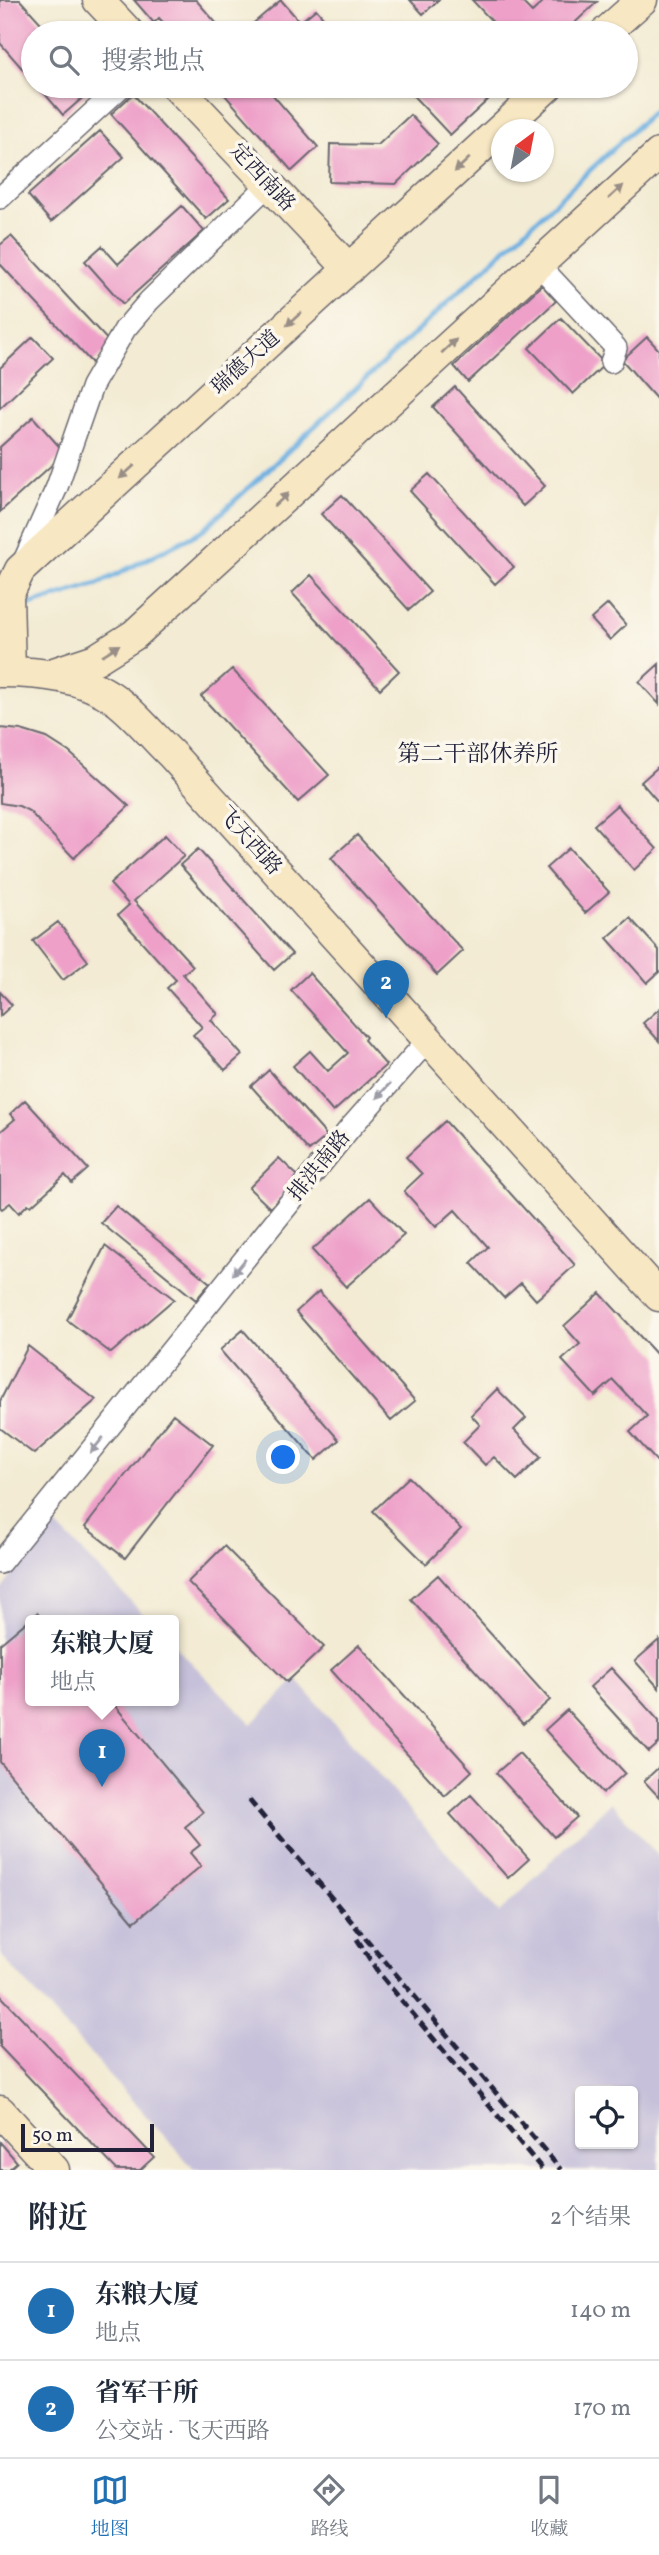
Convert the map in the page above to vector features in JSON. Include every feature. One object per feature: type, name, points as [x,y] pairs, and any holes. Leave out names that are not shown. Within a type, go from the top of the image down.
[{"type":"street","points":[[98,0],[118,21]]},
{"type":"street","points":[[619,21],[642,0]]},
{"type":"street","points":[[0,198],[108,98]]},
{"type":"street","name":"定西南路","points":[[187,98],[267,186],[349,269]]},
{"type":"street","name":"瑞德大道","points":[[9,585],[535,98]]},
{"type":"street","points":[[267,186],[149,301],[125,330],[92,386],[57,487],[9,585],[5,672],[48,675],[96,659],[134,635],[659,154]]},
{"type":"street","points":[[538,264],[617,348],[611,362]]},
{"type":"street","name":"飞天西路","points":[[48,675],[90,685],[116,700],[171,754],[428,1040]]},
{"type":"street","points":[[428,1040],[659,1296]]},
{"type":"street","name":"排洪南路","points":[[0,1563],[350,1128],[428,1040]]},
{"type":"street","points":[[0,2111],[54,2170]]},
{"type":"shaded area","points":[[52,1521],[144,1615],[25,1615],[25,1706],[179,1706],[179,1650],[252,1724],[296,1679],[499,1913],[611,1802],[659,1857],[659,2170],[195,2170],[0,1954],[0,1592]]},
{"type":"building","points":[[0,0],[20,0],[39,21],[21,21],[21,67],[0,43]]},
{"type":"building","points":[[134,0],[196,0],[214,21],[162,21],[159,18],[152,21]]},
{"type":"building","points":[[281,0],[299,21],[256,21]]},
{"type":"building","points":[[410,0],[439,0],[423,14]]},
{"type":"building","points":[[472,0],[520,0],[532,12],[545,0],[597,2],[577,21],[492,21]]},
{"type":"building","points":[[316,9],[326,21],[301,21]]},
{"type":"building","points":[[48,98],[82,98],[63,115]]},
{"type":"building","points":[[129,98],[137,98],[229,199],[206,219],[111,114]]},
{"type":"building","points":[[228,98],[275,98],[318,147],[292,171]]},
{"type":"building","points":[[415,98],[490,98],[450,135]]},
{"type":"building","points":[[410,115],[438,144],[396,184],[329,182],[330,144],[378,145]]},
{"type":"building","points":[[100,131],[124,157],[51,222],[28,195]]},
{"type":"building","points":[[182,206],[204,231],[123,304],[85,261],[102,246],[118,264]]},
{"type":"building","points":[[11,236],[112,345],[92,363],[0,264],[0,245]]},
{"type":"building","points":[[542,285],[556,301],[468,382],[454,366]]},
{"type":"building","points":[[561,318],[605,364],[573,394],[529,348]]},
{"type":"building","points":[[33,337],[53,358],[0,408],[0,368]]},
{"type":"building","points":[[647,337],[659,350],[659,402],[622,360]]},
{"type":"building","points":[[455,387],[545,486],[523,506],[433,407]]},
{"type":"building","points":[[33,417],[65,453],[0,512],[0,447]]},
{"type":"building","points":[[429,474],[514,567],[495,584],[410,491]]},
{"type":"building","points":[[342,495],[430,592],[409,610],[321,514]]},
{"type":"building","points":[[311,575],[399,671],[380,689],[292,593]]},
{"type":"building","points":[[608,604],[626,625],[610,640],[591,619]]},
{"type":"building","points":[[659,664],[659,704],[639,682]]},
{"type":"building","points":[[232,669],[329,775],[298,802],[201,696]]},
{"type":"building","points":[[0,728],[21,730],[47,738],[69,752],[129,806],[74,858],[29,811],[19,806],[0,803]]},
{"type":"building","points":[[659,766],[659,803],[641,782]]},
{"type":"building","points":[[617,805],[657,849],[634,870],[594,825]]},
{"type":"building","points":[[165,835],[184,856],[134,901],[193,966],[183,974],[218,1014],[211,1020],[242,1055],[225,1070],[193,1035],[202,1027],[167,988],[176,980],[118,915],[129,905],[110,884]]},
{"type":"building","points":[[357,835],[463,951],[437,975],[331,858]]},
{"type":"building","points":[[569,848],[609,892],[585,913],[546,868]]},
{"type":"building","points":[[198,849],[292,954],[274,970],[180,865]]},
{"type":"building","points":[[630,918],[659,950],[659,972],[647,983],[607,938]]},
{"type":"building","points":[[58,922],[88,961],[63,980],[33,941]]},
{"type":"building","points":[[309,973],[366,1037],[364,1040],[386,1065],[333,1112],[293,1066],[310,1051],[328,1071],[348,1053],[291,990]]},
{"type":"building","points":[[0,992],[12,1005],[0,1016]]},
{"type":"building","points":[[659,1009],[659,1041],[643,1023]]},
{"type":"building","points":[[269,1070],[327,1136],[309,1151],[251,1086]]},
{"type":"building","points":[[25,1100],[88,1169],[72,1183],[65,1175],[31,1206],[28,1204],[19,1213],[10,1203],[2,1209],[0,1207],[0,1132],[15,1119],[10,1114]]},
{"type":"building","points":[[445,1121],[575,1265],[536,1300],[521,1283],[504,1298],[471,1263],[488,1247],[455,1210],[436,1227],[404,1191],[422,1174],[406,1157]]},
{"type":"building","points":[[279,1158],[299,1177],[270,1208],[249,1188]]},
{"type":"building","points":[[370,1198],[404,1235],[346,1287],[312,1250]]},
{"type":"building","points":[[116,1206],[210,1283],[196,1300],[101,1223]]},
{"type":"building","points":[[105,1246],[174,1299],[111,1353],[67,1320]]},
{"type":"building","points":[[319,1291],[415,1401],[391,1421],[296,1312]]},
{"type":"building","points":[[600,1293],[659,1357],[659,1464],[630,1432],[647,1416],[613,1380],[595,1396],[562,1360],[580,1344],[564,1326]]},
{"type":"building","points":[[243,1330],[339,1440],[316,1460],[220,1350]]},
{"type":"building","points":[[28,1346],[96,1400],[34,1454],[0,1428],[0,1401]]},
{"type":"building","points":[[497,1389],[526,1418],[514,1430],[541,1457],[517,1480],[494,1457],[485,1465],[463,1442],[480,1425],[471,1415]]},
{"type":"building","points":[[173,1414],[213,1445],[125,1558],[85,1527]]},
{"type":"building","points":[[409,1477],[461,1529],[426,1564],[373,1511]]},
{"type":"building","points":[[224,1546],[324,1647],[287,1682],[188,1582]]},
{"type":"building","points":[[438,1575],[550,1700],[523,1724],[411,1599]]},
{"type":"building","points":[[25,1623],[25,1706],[115,1706],[203,1812],[185,1827],[200,1845],[190,1853],[201,1866],[134,1922],[0,1762],[0,1644]]},
{"type":"building","points":[[659,1640],[659,1688],[635,1661]]},
{"type":"building","points":[[359,1645],[472,1771],[445,1796],[331,1670]]},
{"type":"building","points":[[611,1668],[659,1721],[659,1743],[649,1752],[590,1687]]},
{"type":"building","points":[[567,1710],[625,1773],[603,1793],[545,1730]]},
{"type":"building","points":[[519,1753],[577,1817],[554,1837],[496,1773]]},
{"type":"building","points":[[659,1767],[659,1797],[644,1781]]},
{"type":"building","points":[[471,1795],[529,1859],[508,1878],[450,1814]]},
{"type":"building","points":[[0,1995],[154,2157],[140,2170],[117,2170],[0,2047]]},
{"type":"building","points":[[0,2142],[17,2162],[8,2170],[0,2170]]},
{"type":"waterway","points":[[16,609],[98,584],[202,531],[659,106]]},
{"type":"railway","points":[[249,1800],[561,2170]]},
{"type":"railway","points":[[357,1939],[378,1972],[543,2170]]},
{"type":"place","name":"省军干所","points":[[386,1018]]},
{"type":"place","name":"东粮大厦","points":[[102,1787]]},
{"type":"district","name":"第二干部休养所","points":[[478,755]]}]
